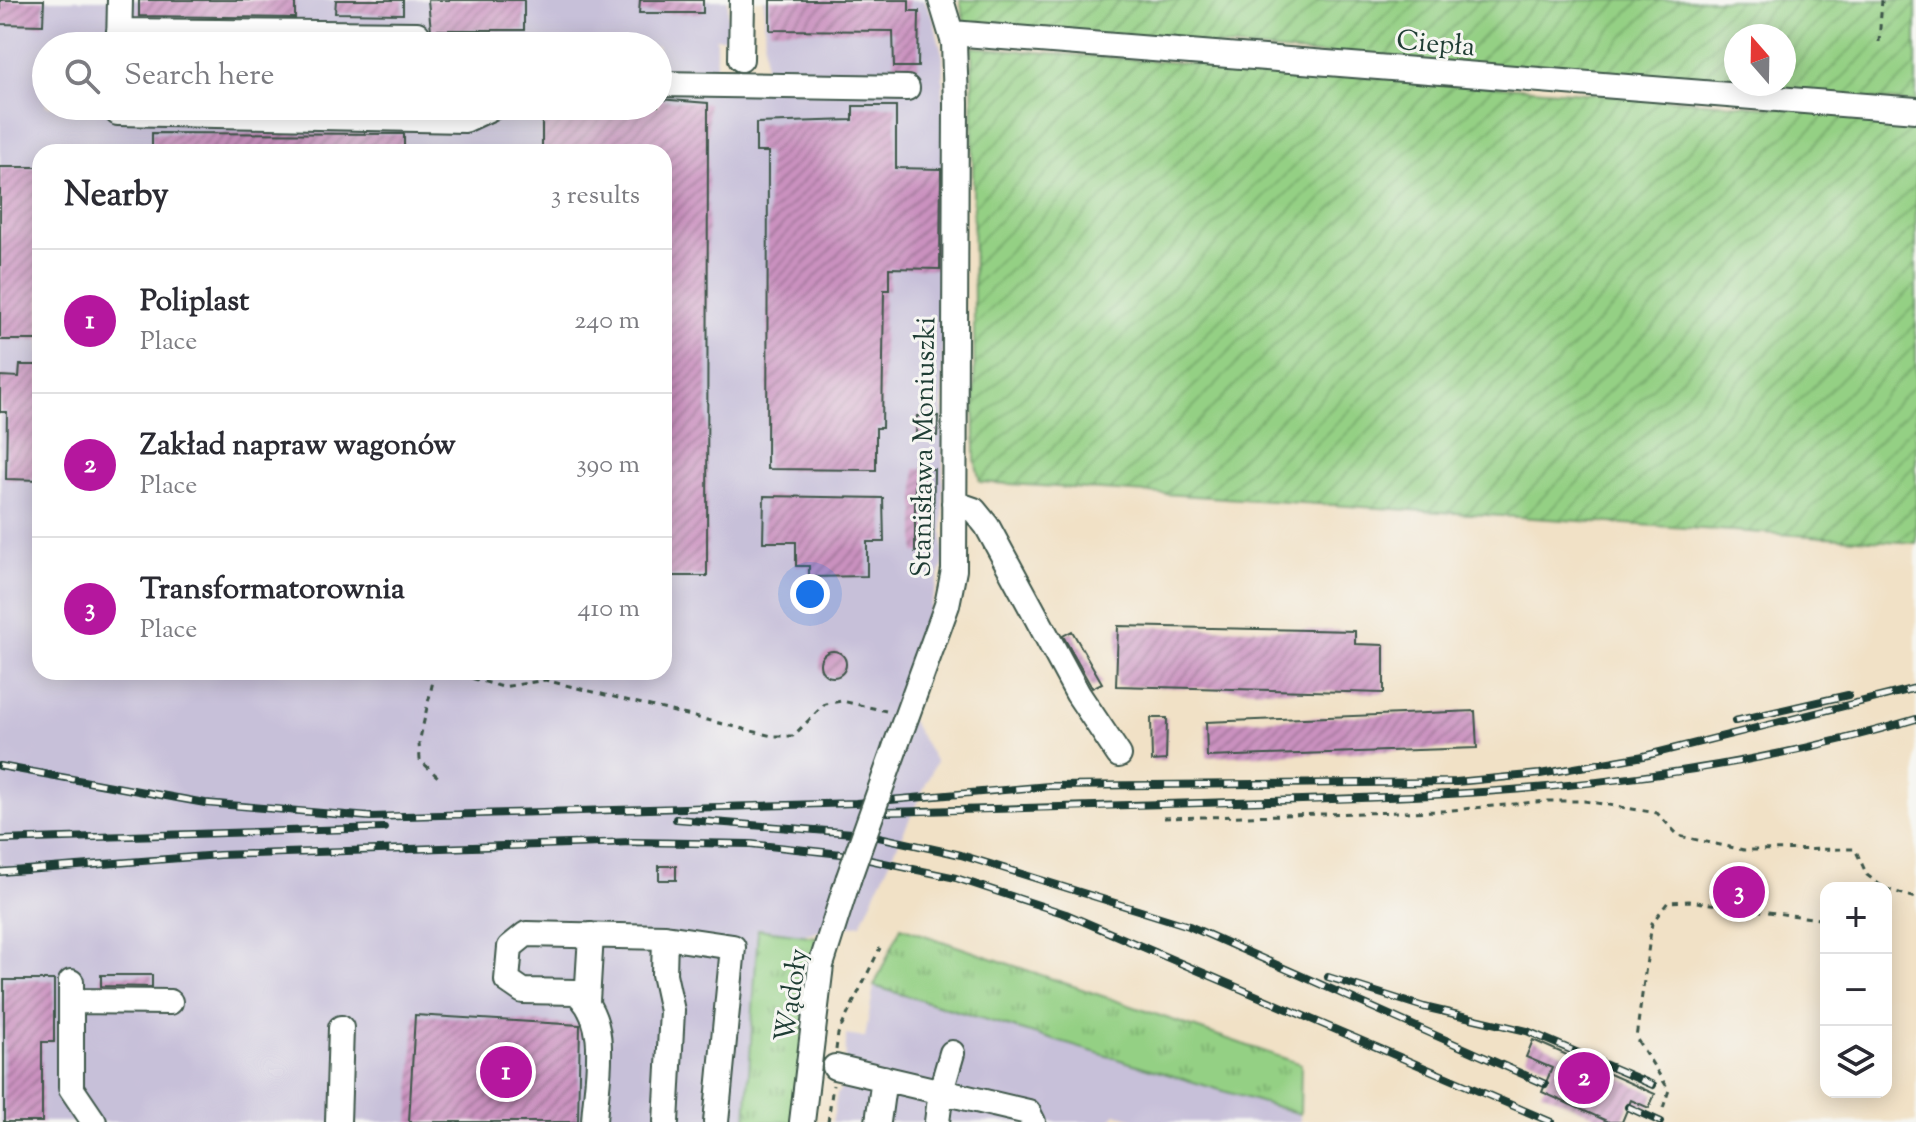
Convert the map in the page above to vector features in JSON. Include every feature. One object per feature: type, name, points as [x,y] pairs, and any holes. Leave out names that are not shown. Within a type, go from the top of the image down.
[{"type":"street","points":[[119,32],[120,0]]},
{"type":"street","points":[[741,59],[742,0]]},
{"type":"street","name":"Stanisława Moniuszki","points":[[848,880],[947,605],[954,570],[956,103],[952,33],[941,0]]},
{"type":"street","name":"Ciepła","points":[[952,33],[1916,110]]},
{"type":"street","points":[[672,84],[907,88]]},
{"type":"street","points":[[954,503],[974,510],[987,526],[1078,694],[1119,755]]},
{"type":"street","name":"Wądoły","points":[[802,1122],[821,965],[848,880]]},
{"type":"street","points":[[594,1122],[599,1030],[592,1006],[576,992],[523,991],[507,980],[510,947],[526,934],[665,937],[733,947],[716,1122]]},
{"type":"street","points":[[587,1001],[591,935]]},
{"type":"street","points":[[665,937],[664,974],[672,1011],[666,1122]]},
{"type":"street","points":[[94,1122],[71,1088],[71,992],[170,1002]]},
{"type":"street","points":[[338,1122],[341,1028]]},
{"type":"street","points":[[937,1122],[941,1091],[952,1053]]},
{"type":"street","points":[[835,1067],[1028,1112],[1033,1122]]},
{"type":"street","points":[[878,1122],[884,1078]]},
{"type":"path","points":[[1879,42],[1882,0]]},
{"type":"path","points":[[433,680],[420,760],[441,780]]},
{"type":"path","points":[[478,680],[503,687],[545,680],[772,736],[793,736],[825,704],[842,701],[905,717]]},
{"type":"path","points":[[1164,818],[1442,811],[1546,801],[1584,801],[1657,813],[1679,836],[1744,850],[1855,849],[1867,875],[1876,882]]},
{"type":"path","points":[[1892,891],[1916,898]]},
{"type":"path","points":[[1663,1108],[1669,1090],[1636,1038],[1643,969],[1652,923],[1659,910],[1668,902],[1689,901],[1820,920]]},
{"type":"path","points":[[828,1122],[838,1034],[880,948]]},
{"type":"shaded area","points":[[0,0],[728,0],[728,38],[716,38],[716,76],[765,77],[764,0],[924,0],[933,17],[943,56],[943,565],[900,702],[936,762],[861,924],[804,934],[771,1122],[0,1122]]},
{"type":"shaded area","points":[[874,986],[1300,1114],[1300,1122],[1143,1122],[1116,1114],[1108,1122],[832,1122],[837,1095],[845,1080],[846,1035],[865,1038]]},
{"type":"green space","points":[[960,0],[1916,0],[1916,103],[1796,93],[1796,24],[1724,24],[1724,87],[965,25]]},
{"type":"green space","points":[[972,47],[1916,118],[1916,543],[980,482],[975,460]]},
{"type":"green space","points":[[901,927],[1301,1064],[1300,1114],[874,986]]},
{"type":"green space","points":[[758,929],[817,937],[794,1122],[746,1122]]},
{"type":"building","points":[[0,0],[44,0],[43,25],[0,24]]},
{"type":"building","points":[[139,0],[295,0],[295,18],[139,16]]},
{"type":"building","points":[[336,0],[403,0],[403,14],[335,13]]},
{"type":"building","points":[[428,0],[524,0],[524,30],[431,30]]},
{"type":"building","points":[[640,0],[703,0],[703,13],[639,13]]},
{"type":"building","points":[[770,0],[909,0],[909,11],[919,11],[918,67],[894,67],[893,31],[770,30]]},
{"type":"building","points":[[672,100],[708,103],[707,576],[672,576],[672,144],[542,144],[542,120],[672,120]]},
{"type":"building","points":[[853,106],[896,106],[896,168],[941,169],[940,269],[889,268],[889,290],[884,290],[882,428],[876,428],[876,470],[767,469],[768,152],[756,152],[756,123],[853,120]]},
{"type":"building","points":[[152,133],[404,134],[404,144],[152,144]]},
{"type":"building","points":[[0,167],[32,167],[32,340],[0,340]]},
{"type":"building","points":[[20,365],[32,365],[32,480],[6,479],[7,412],[0,412],[0,376],[19,377]]},
{"type":"building","points":[[917,416],[938,416],[937,436],[916,435]]},
{"type":"building","points":[[915,469],[934,469],[933,552],[915,552]]},
{"type":"building","points":[[764,496],[883,498],[884,542],[867,542],[867,576],[809,577],[809,566],[796,566],[796,542],[763,542]]},
{"type":"building","points":[[1118,626],[1355,631],[1355,644],[1384,645],[1384,693],[1116,686]]},
{"type":"building","points":[[1072,631],[1102,683],[1092,688],[1063,636]]},
{"type":"building","points":[[833,651],[842,655],[846,664],[842,673],[833,677],[824,673],[820,664],[824,655]]},
{"type":"building","points":[[1475,711],[1477,748],[1207,757],[1206,722]]},
{"type":"building","points":[[1151,718],[1167,718],[1166,760],[1152,761]]},
{"type":"building","points":[[659,866],[676,866],[676,880],[659,880]]},
{"type":"building","points":[[1726,880],[1754,884],[1751,903],[1723,900]]},
{"type":"building","points":[[101,975],[152,975],[152,987],[101,986]]},
{"type":"building","points":[[4,980],[54,980],[54,1042],[42,1042],[42,1122],[4,1122]]},
{"type":"building","points":[[415,1015],[580,1025],[578,1122],[409,1122]]},
{"type":"building","points":[[1533,1040],[1655,1094],[1649,1108],[1631,1100],[1622,1122],[1609,1122],[1542,1092],[1552,1068],[1526,1057]]},
{"type":"railway","points":[[0,766],[205,803],[370,817],[856,803],[1049,786],[1456,782],[1540,774],[1644,756],[1916,688]]},
{"type":"railway","points":[[1735,721],[1848,695]]},
{"type":"railway","points":[[888,812],[1516,790],[1675,772],[1755,758],[1916,719]]},
{"type":"railway","points":[[676,819],[865,834],[961,855],[1189,926],[1545,1084]]},
{"type":"railway","points":[[0,840],[384,828]]},
{"type":"railway","points":[[0,872],[219,855],[633,842],[751,844],[841,854],[956,878],[1066,914],[1551,1122]]},
{"type":"railway","points":[[1328,977],[1424,1007],[1527,1031],[1653,1085]]},
{"type":"railway","points":[[1628,1107],[1661,1122]]},
{"type":"place","name":"Transformatorownia","points":[[1739,892]]},
{"type":"place","name":"Poliplast","points":[[506,1072]]},
{"type":"place","name":"Zakład napraw wagonów","points":[[1584,1078]]}]
